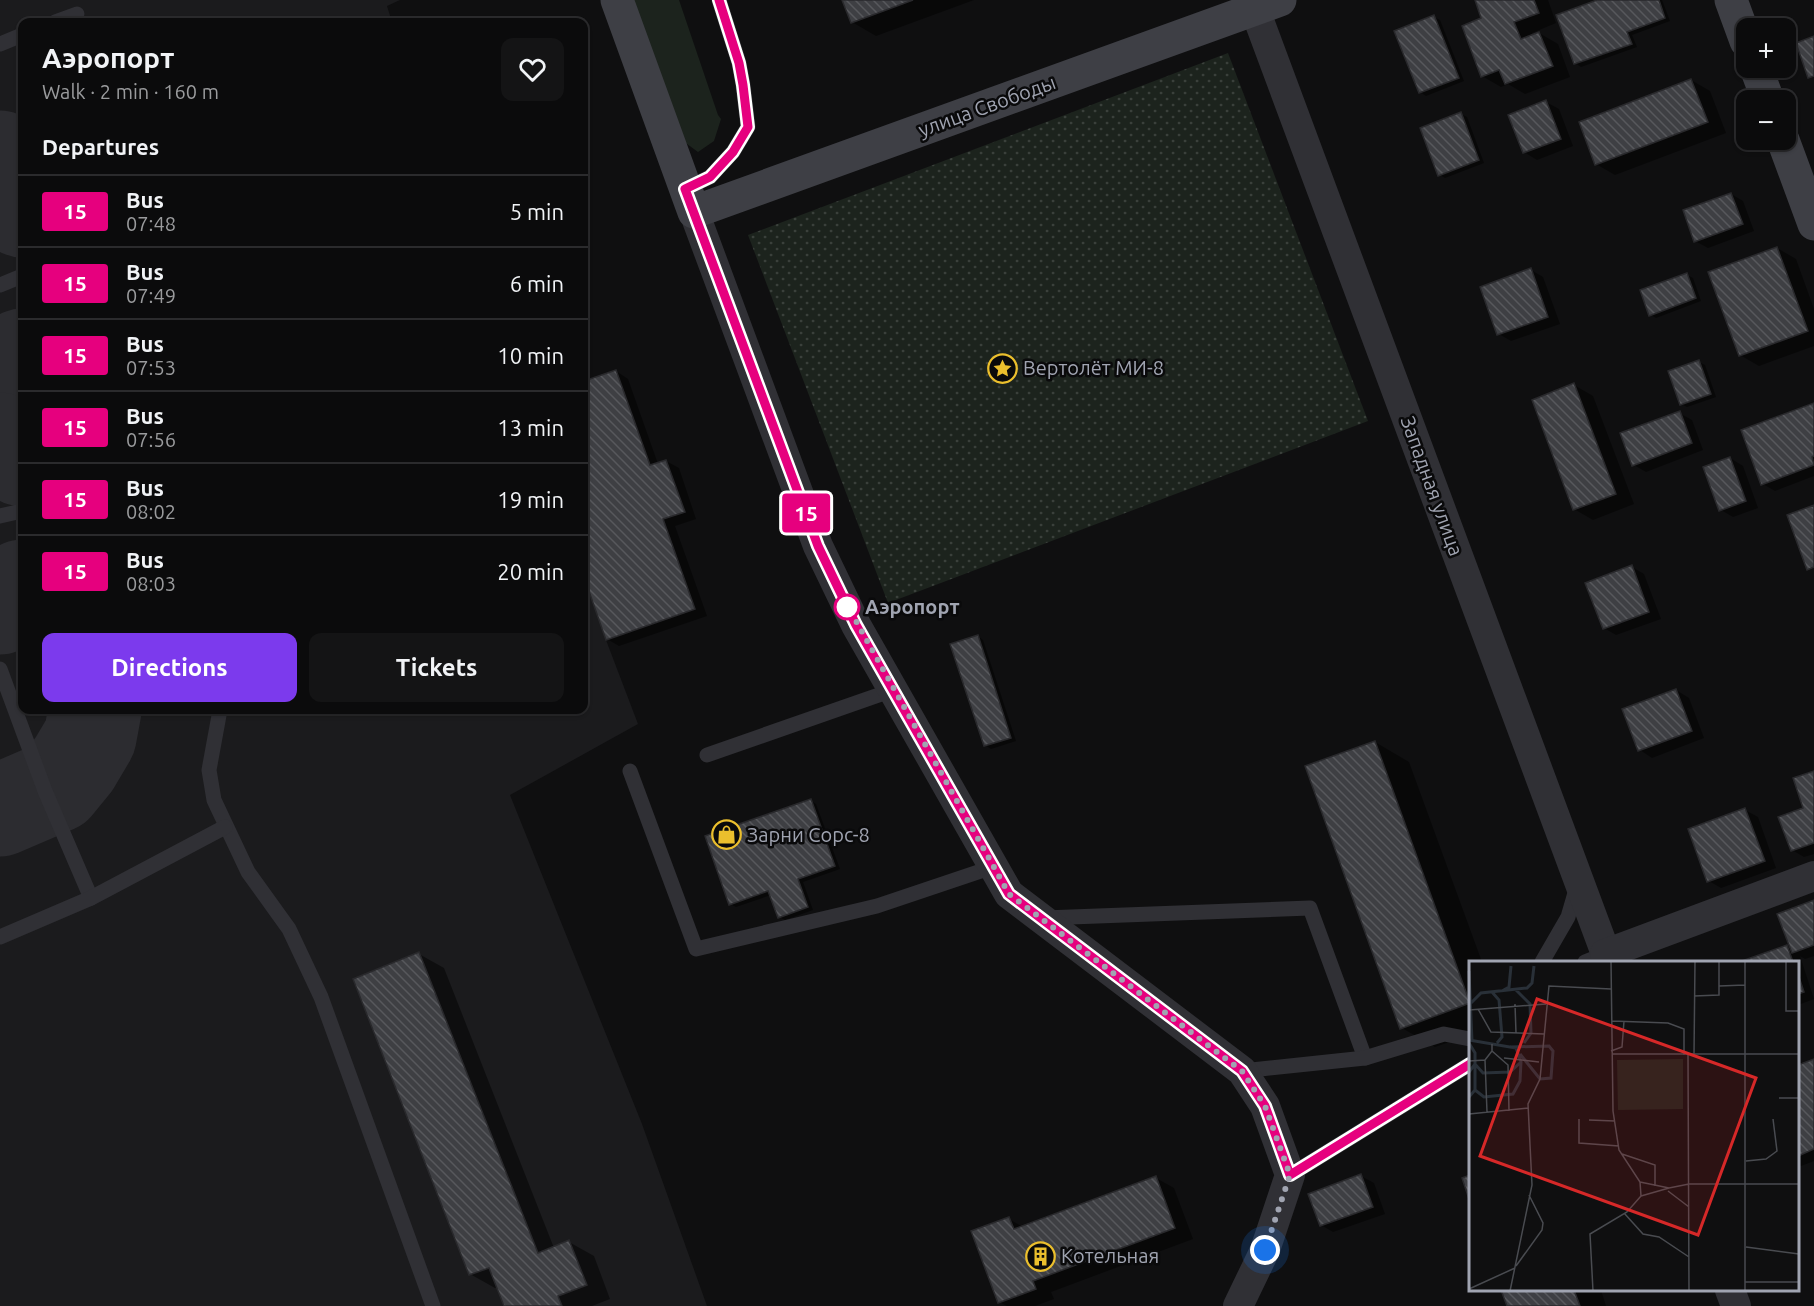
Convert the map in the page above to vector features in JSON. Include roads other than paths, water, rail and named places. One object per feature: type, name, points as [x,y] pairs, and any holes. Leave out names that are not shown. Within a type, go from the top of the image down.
[{"type":"street","points":[[617,0],[818,546],[856,625],[993,867],[1009,894],[1038,918],[1242,1071],[1265,1106],[1290,1175],[1265,1250],[1238,1306]]},
{"type":"street","points":[[1731,0],[1738,18]]},
{"type":"street","name":"улица Свободы","points":[[690,200],[1221,15],[1267,5]]},
{"type":"street","name":"Западная улица","points":[[1267,5],[1578,880],[1600,960]]},
{"type":"street","points":[[1786,150],[1814,224]]},
{"type":"street","points":[[1600,960],[1814,876]]},
{"type":"street","points":[[1730,1291],[1736,1306]]},
{"type":"lane","points":[[690,200],[733,152],[748,127],[739,63],[719,0]]},
{"type":"lane","points":[[64,18],[78,12]]},
{"type":"lane","points":[[0,44],[18,37]]},
{"type":"lane","points":[[0,285],[18,278]]},
{"type":"lane","points":[[0,516],[18,513]]},
{"type":"lane","points":[[0,669],[45,791],[92,898]]},
{"type":"lane","points":[[707,755],[893,690]]},
{"type":"lane","points":[[219,714],[209,770],[214,800],[248,872],[289,929],[321,997],[433,1306]]},
{"type":"lane","points":[[630,771],[696,949],[877,906],[993,867]]},
{"type":"lane","points":[[0,937],[92,898],[225,827]]},
{"type":"lane","points":[[1543,961],[1568,917],[1578,880]]},
{"type":"lane","points":[[1038,918],[1310,908],[1365,1058]]},
{"type":"lane","points":[[1242,1071],[1365,1058],[1444,1034],[1469,1039]]},
{"type":"lane","points":[[1290,1175],[1469,1065]]},
{"type":"place","name":"Вертолёт МИ-8","points":[[1002,368]]},
{"type":"place","name":"Аэропорт","points":[[847,607]]},
{"type":"place","name":"Зарни Сорс-8","points":[[726,835]]},
{"type":"place","name":"Котельная","points":[[1040,1256]]}]
